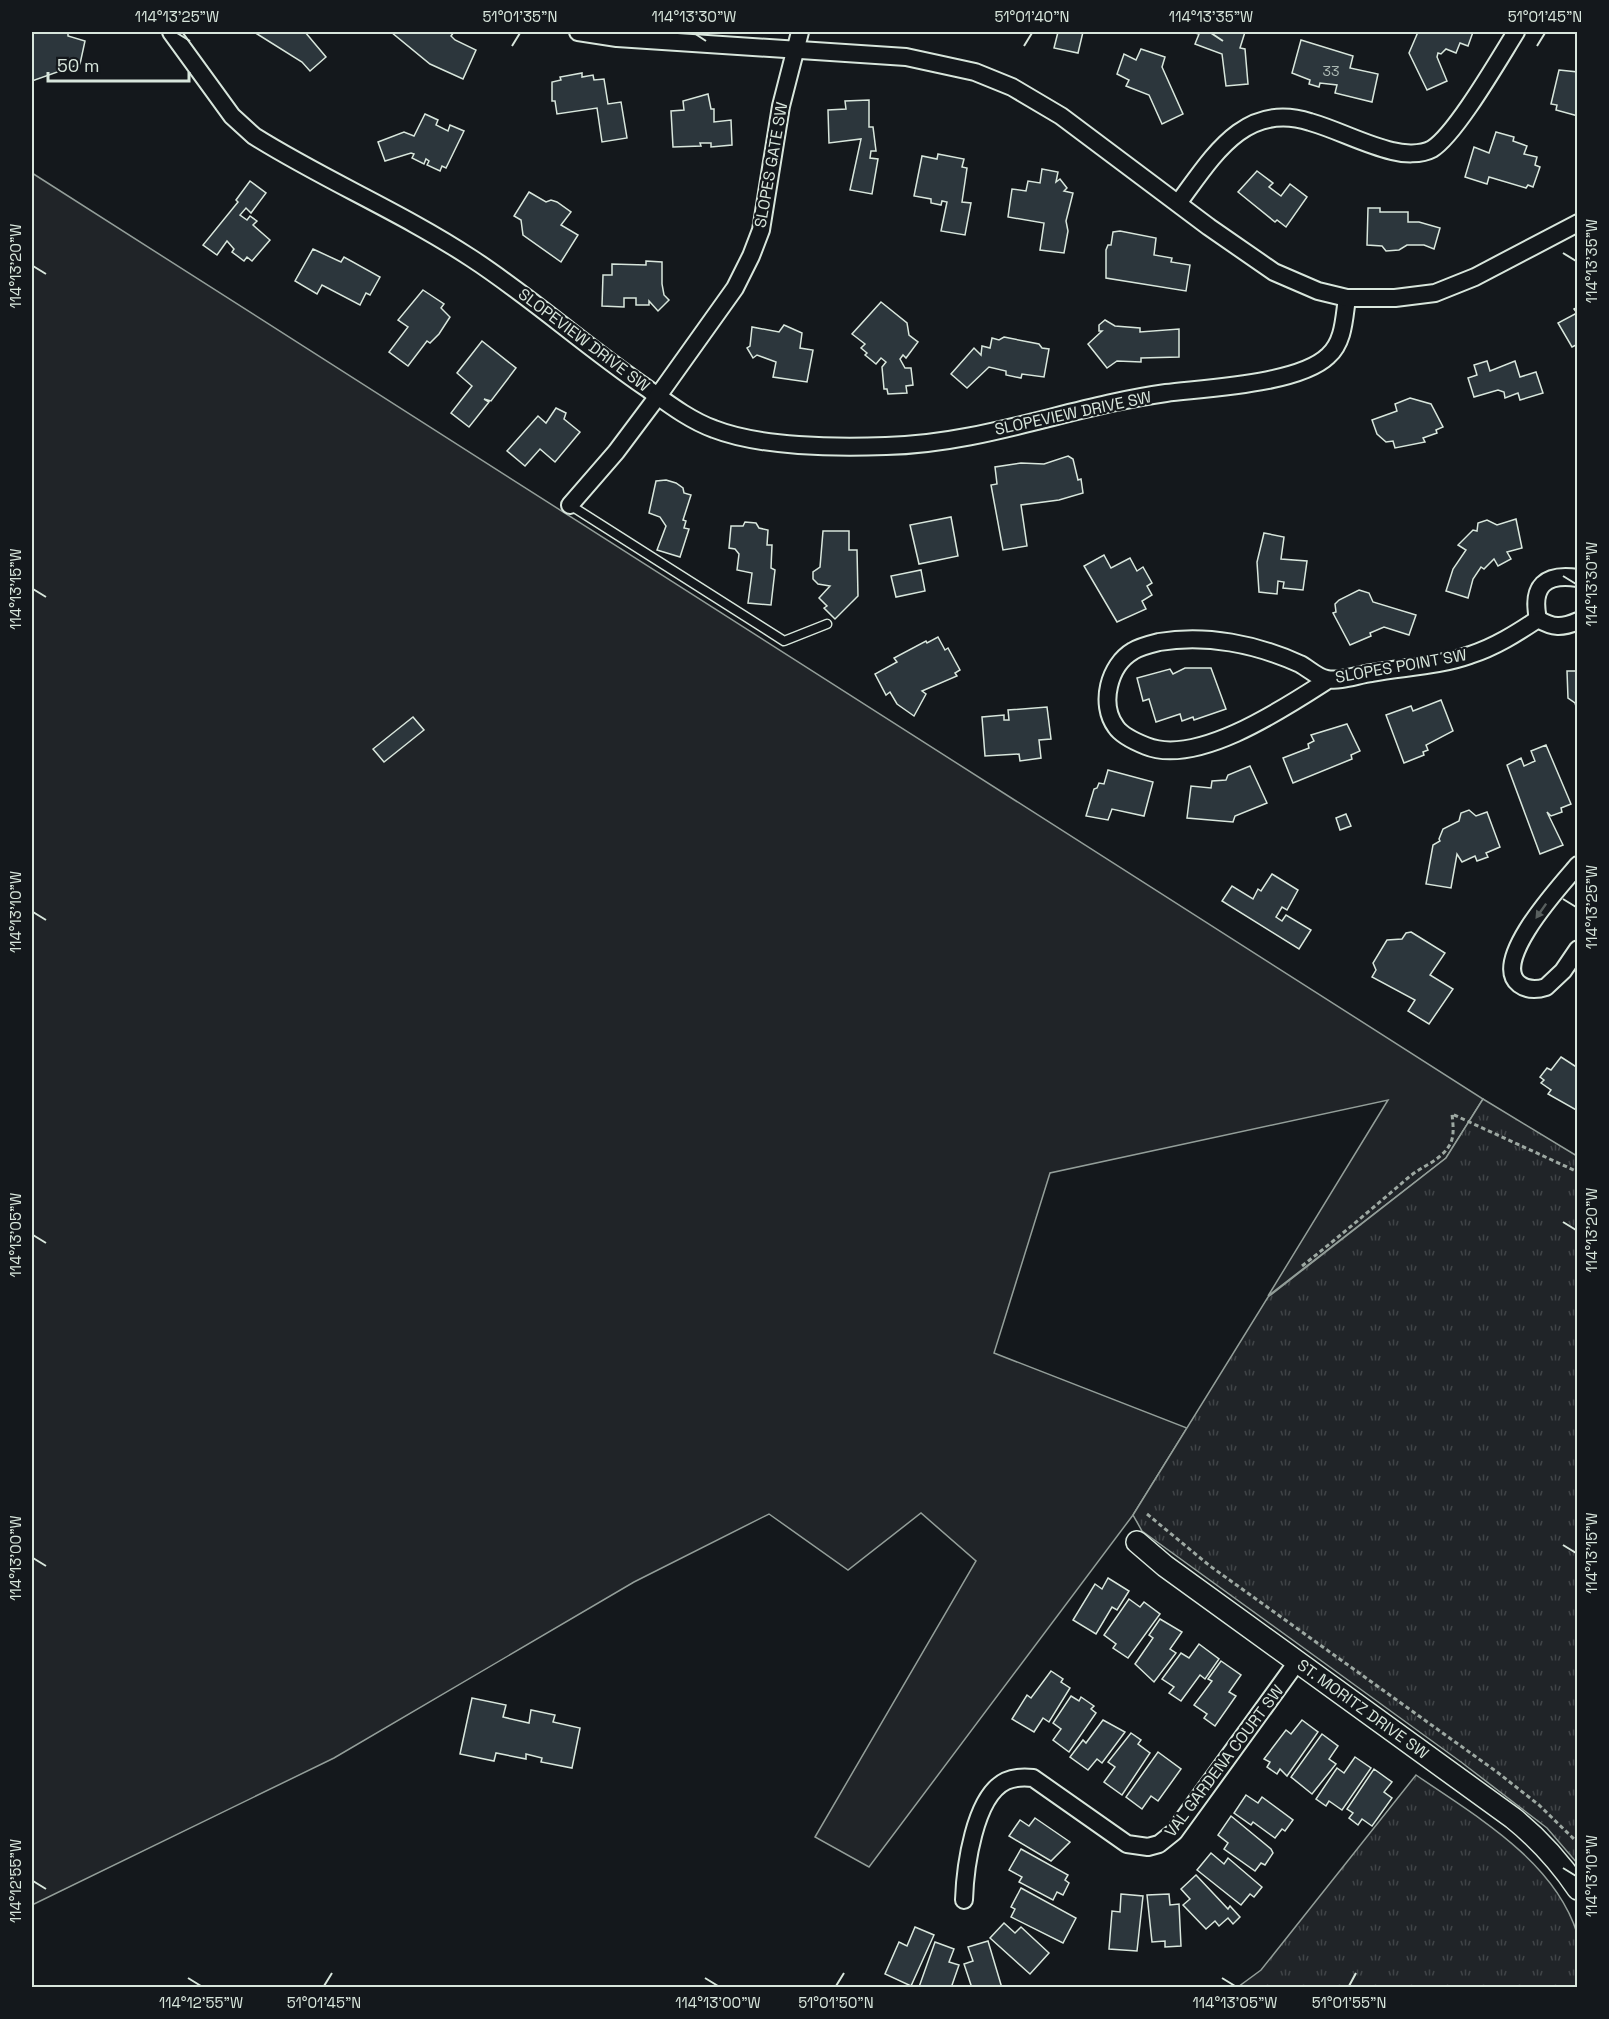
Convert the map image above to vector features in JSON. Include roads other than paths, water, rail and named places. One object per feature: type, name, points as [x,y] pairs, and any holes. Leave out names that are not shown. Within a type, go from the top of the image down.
[{"type":"street","name":"SLOPEVIEW DRIVE SW","points":[[171,32],[231,116],[254,136],[433,234],[524,294],[607,362],[658,396],[713,429],[739,436],[793,444],[835,446],[888,446],[954,439],[1163,394],[1224,387],[1289,374],[1310,367],[1328,357],[1338,343],[1343,328],[1347,298]]},
{"type":"street","points":[[578,32],[617,38],[906,57],[975,72],[1012,87],[1061,116],[1179,202],[1209,227],[1274,272],[1318,291],[1347,298],[1395,298],[1435,293],[1475,277],[1578,223]]},
{"type":"street","name":"SLOPES GATE SW","points":[[570,505],[616,452],[735,288],[761,230],[781,106],[800,32]]},
{"type":"street","points":[[1179,202],[1208,163],[1230,140],[1251,124],[1270,117],[1308,121],[1358,142],[1398,152],[1423,152],[1432,149],[1451,130],[1516,32]]},
{"type":"street","points":[[1578,578],[1567,575],[1545,581],[1536,593],[1535,604],[1538,619],[1556,627],[1565,627],[1578,621]]},
{"type":"street","name":"SLOPES POINT SW","points":[[1328,680],[1299,664],[1263,651],[1192,637],[1156,643],[1132,651],[1114,670],[1108,686],[1108,710],[1116,727],[1132,741],[1157,751],[1210,743],[1290,704],[1328,680],[1443,662],[1470,655],[1499,643],[1538,619]]},
{"type":"street","points":[[1578,865],[1523,936],[1512,962],[1512,972],[1516,981],[1526,987],[1546,987],[1563,972],[1578,949]]},
{"type":"street","name":"ST. MORITZ DRIVE SW","points":[[1137,1542],[1165,1566],[1536,1836],[1561,1863],[1578,1889]]},
{"type":"street","name":"VAL GARDENA COURT SW","points":[[964,1900],[965,1869],[973,1837],[990,1796],[1004,1781],[1019,1777],[1033,1778],[1128,1844],[1148,1847],[1159,1844],[1174,1832],[1297,1662]]},
{"type":"lane","points":[[570,505],[784,640],[827,624]]}]
